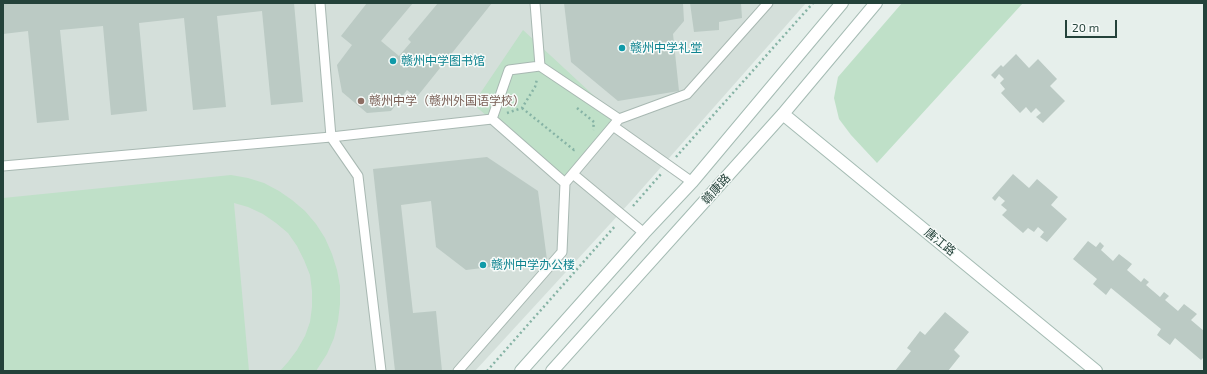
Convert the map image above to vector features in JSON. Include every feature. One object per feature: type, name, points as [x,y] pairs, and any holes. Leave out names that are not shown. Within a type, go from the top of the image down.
[{"type":"main road","name":"赣康路","points":[[521,371],[644,233],[692,182],[842,3]]},
{"type":"main road","name":"赣康路","points":[[552,371],[783,114],[876,3]]},
{"type":"main road","name":"唐江路","points":[[783,114],[1096,371]]},
{"type":"lane","points":[[320,3],[331,137],[358,176],[381,371]]},
{"type":"lane","points":[[535,3],[540,66]]},
{"type":"lane","points":[[458,371],[562,252],[565,183],[613,126],[619,119],[687,94],[768,3]]},
{"type":"lane","points":[[492,119],[509,70],[540,66],[619,119]]},
{"type":"lane","points":[[3,166],[331,137],[492,119],[565,183]]},
{"type":"lane","points":[[613,126],[692,182]]},
{"type":"lane","points":[[573,174],[644,233]]},
{"type":"path","points":[[672,162],[812,3]]},
{"type":"path","points":[[492,119],[522,108],[535,87],[538,75],[542,79]]},
{"type":"path","points":[[522,108],[574,150],[580,146]]},
{"type":"path","points":[[577,108],[594,122],[593,133]]},
{"type":"path","points":[[630,209],[662,174]]},
{"type":"path","points":[[487,371],[619,221]]},
{"type":"shaded area","name":"赣州中学（赣州外国语学校）","points":[[3,3],[806,3],[632,200],[475,371],[3,371]]},
{"type":"green space","points":[[902,3],[1023,3],[877,163],[851,135],[839,119],[834,98],[838,77]]},
{"type":"green space","points":[[523,30],[619,119],[565,183],[473,104]]},
{"type":"green space","points":[[231,175],[264,183],[292,200],[305,211],[316,224],[325,238],[332,254],[340,286],[338,321],[334,338],[327,354],[316,371],[280,371],[297,350],[305,336],[310,322],[312,291],[310,275],[304,260],[288,233],[276,223],[263,214],[248,207],[234,203],[249,371],[3,371],[3,198]]},
{"type":"building","points":[[3,3],[294,3],[303,102],[271,105],[262,11],[217,16],[226,107],[193,110],[184,18],[139,23],[147,111],[111,115],[103,26],[60,30],[69,120],[37,123],[28,31],[3,34]]},
{"type":"building","name":"赣州中学图书馆","points":[[367,3],[413,3],[381,41],[399,56],[411,42],[408,39],[438,3],[492,3],[416,98],[407,90],[391,111],[367,113],[342,92],[337,65],[352,45],[341,36]]},
{"type":"building","name":"赣州中学礼堂","points":[[564,3],[683,3],[684,21],[673,34],[679,91],[618,101],[571,62]]},
{"type":"building","name":"赣州中学礼堂","points":[[690,3],[741,3],[742,18],[719,22],[719,30],[694,32]]},
{"type":"building","points":[[1016,54],[1029,68],[1038,59],[1057,79],[1050,86],[1065,101],[1043,123],[1036,117],[1041,113],[1036,108],[1031,113],[1026,107],[1020,113],[1001,93],[1005,89],[1000,83],[1004,79],[999,74],[995,79],[991,75],[1001,65],[1003,67]]},
{"type":"building","name":"赣州中学办公楼","points":[[487,157],[538,191],[547,260],[466,270],[436,247],[431,201],[401,205],[413,313],[436,311],[442,371],[395,371],[373,169]]},
{"type":"building","points":[[1013,174],[1029,188],[1037,179],[1058,197],[1051,205],[1067,219],[1047,242],[1040,237],[1044,232],[1038,227],[1034,232],[1028,228],[1023,233],[1002,215],[1007,210],[1001,205],[1005,201],[999,196],[995,201],[992,198]]},
{"type":"building","points":[[1088,241],[1096,247],[1100,242],[1104,246],[1101,250],[1113,261],[1119,254],[1132,264],[1127,270],[1141,282],[1144,278],[1149,282],[1146,285],[1160,297],[1164,292],[1169,296],[1165,300],[1178,311],[1184,304],[1197,314],[1191,320],[1204,331],[1204,357],[1201,360],[1175,338],[1170,345],[1157,335],[1161,329],[1111,288],[1106,295],[1093,284],[1097,279],[1073,259]]},
{"type":"building","points":[[945,312],[969,332],[954,350],[960,356],[948,371],[895,371],[911,351],[907,348],[920,331],[925,335]]},
{"type":"place","name":"赣州中学礼堂","points":[[622,48]]},
{"type":"place","name":"赣州中学图书馆","points":[[393,61]]},
{"type":"place","name":"赣州中学（赣州外国语学校）","points":[[361,101]]},
{"type":"place","name":"赣州中学办公楼","points":[[483,265]]}]
